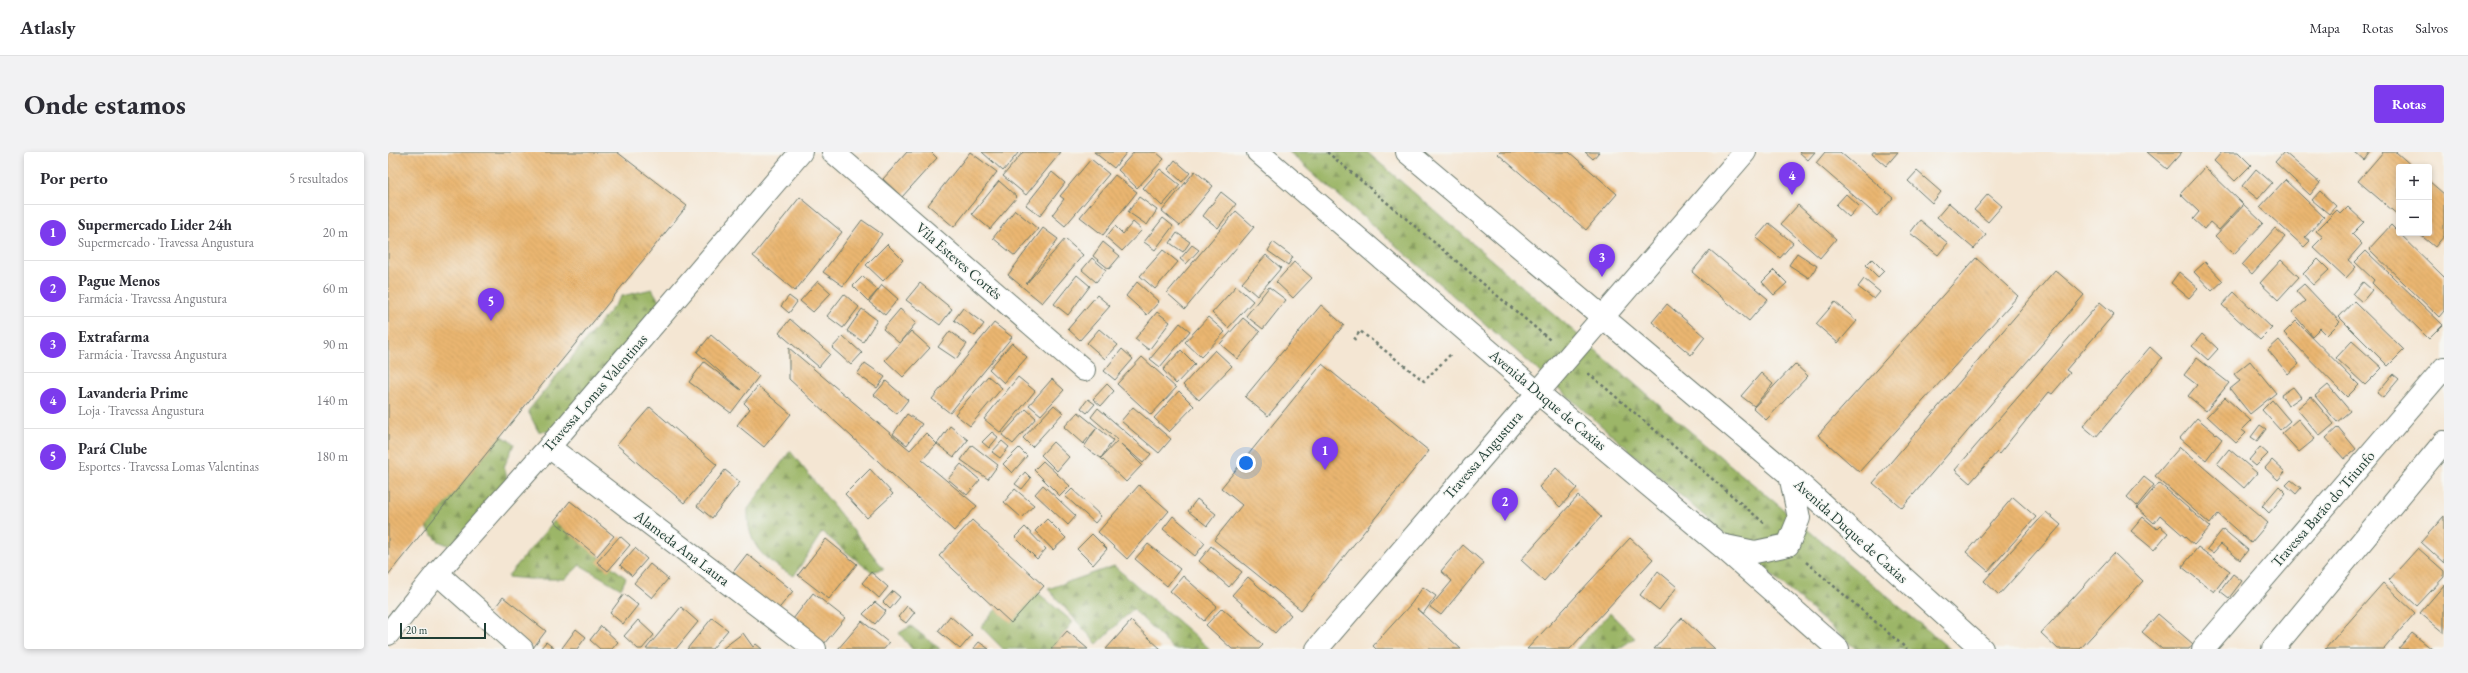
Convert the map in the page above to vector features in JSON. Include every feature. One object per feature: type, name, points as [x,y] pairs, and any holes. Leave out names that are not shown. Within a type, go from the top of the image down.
[{"type":"street","name":"Travessa Lomas Valentinas","points":[[388,634],[437,574],[549,447],[801,152]]},
{"type":"street","name":"Vila Esteves Cortês","points":[[833,152],[1084,370]]},
{"type":"street","name":"Avenida Duque de Caxias","points":[[1258,152],[1537,392],[1720,545],[1838,649]]},
{"type":"street","name":"Avenida Duque de Caxias","points":[[1407,152],[1601,318],[1790,475],[1982,649]]},
{"type":"street","name":"Travessa Angustura","points":[[1316,649],[1745,152]]},
{"type":"street","name":"Travessa Barão do Triunfo","points":[[2202,649],[2444,368]]},
{"type":"street","points":[[2273,649],[2444,442]]},
{"type":"street","name":"Alameda Ana Laura","points":[[549,447],[815,649]]},
{"type":"street","points":[[1720,545],[1755,552],[1788,545],[1800,518],[1790,475]]},
{"type":"street","points":[[437,574],[522,649]]},
{"type":"path","points":[[1327,152],[1757,516],[1907,649]]},
{"type":"path","points":[[1354,340],[1360,331],[1424,382],[1451,354]]},
{"type":"green space","points":[[1289,152],[1367,152],[1667,412],[1950,649],[1856,649]]},
{"type":"green space","points":[[652,289],[658,299],[664,302],[553,432],[538,431],[528,411],[622,296]]},
{"type":"green space","points":[[501,435],[514,444],[504,467],[508,481],[453,547],[438,541],[426,528]]},
{"type":"green space","points":[[790,451],[884,569],[871,572],[822,532],[794,576],[774,564],[759,550],[750,533],[748,509]]},
{"type":"green space","points":[[554,521],[626,578],[621,589],[580,565],[565,579],[529,579],[507,577]]},
{"type":"green space","points":[[1114,566],[1210,649],[1173,649],[1133,609],[1097,644],[1048,589]]},
{"type":"green space","points":[[1038,593],[1073,622],[1051,649],[1003,649],[981,627],[996,609],[1011,622]]},
{"type":"green space","points":[[1610,613],[1635,638],[1618,649],[1576,649]]},
{"type":"green space","points":[[911,626],[940,649],[912,649],[899,633]]},
{"type":"building","points":[[388,152],[617,152],[687,206],[388,575]]},
{"type":"building","points":[[907,152],[931,152],[937,158],[902,197],[883,179]]},
{"type":"building","points":[[970,152],[997,172],[954,227],[928,205]]},
{"type":"building","points":[[982,152],[1019,152],[1003,171]]},
{"type":"building","points":[[1023,152],[1061,152],[1026,195],[1003,176]]},
{"type":"building","points":[[1094,152],[1127,152],[1114,168]]},
{"type":"building","points":[[1134,152],[1156,152],[1164,159],[1137,188],[1118,170]]},
{"type":"building","points":[[1500,152],[1569,152],[1617,194],[1586,230],[1498,154]]},
{"type":"building","points":[[1585,152],[1599,152],[1593,159]]},
{"type":"building","points":[[1799,152],[1815,152],[1808,160]]},
{"type":"building","points":[[1825,152],[1840,152],[1893,198],[1877,216],[1816,163]]},
{"type":"building","points":[[1873,152],[1898,152],[1886,166],[1872,154]]},
{"type":"building","points":[[2147,152],[2182,152],[2167,169]]},
{"type":"building","points":[[2222,152],[2238,152],[2251,165],[2235,181],[2214,161]]},
{"type":"building","points":[[2284,152],[2320,183],[2310,195],[2275,162]]},
{"type":"building","points":[[2355,152],[2370,152],[2364,160]]},
{"type":"building","points":[[2383,152],[2396,152],[2410,164],[2396,164],[2396,213],[2358,181]]},
{"type":"building","points":[[1091,159],[1109,174],[1065,226],[1052,215],[1064,199],[1060,196]]},
{"type":"building","points":[[1175,160],[1190,173],[1182,182],[1168,169]]},
{"type":"building","points":[[2205,167],[2243,204],[2219,230],[2210,222],[2204,229],[2193,219],[2199,212],[2180,194]]},
{"type":"building","points":[[1160,169],[1180,185],[1162,206],[1143,188]]},
{"type":"building","points":[[2256,169],[2272,183],[2258,199],[2242,186]]},
{"type":"building","points":[[1195,171],[1213,186],[1180,226],[1162,211]]},
{"type":"building","points":[[1917,171],[1941,192],[1932,203],[1908,181]]},
{"type":"building","points":[[1052,172],[1065,183],[1040,216],[1026,205]]},
{"type":"building","points":[[1115,175],[1137,192],[1103,235],[1080,217]]},
{"type":"building","points":[[2285,180],[2324,217],[2305,237],[2310,241],[2304,247],[2260,207]]},
{"type":"building","points":[[999,181],[1017,197],[990,229],[972,214]]},
{"type":"building","points":[[2432,184],[2444,194],[2444,236],[2435,247],[2422,236],[2432,236]]},
{"type":"building","points":[[2320,191],[2336,206],[2329,214],[2312,200]]},
{"type":"building","points":[[1221,192],[1236,204],[1218,228],[1203,216]]},
{"type":"building","points":[[1846,194],[1859,206],[1849,217],[1836,205]]},
{"type":"building","points":[[1988,194],[2002,206],[1988,222],[1974,210]]},
{"type":"building","points":[[800,197],[842,232],[795,291],[753,256]]},
{"type":"building","points":[[1139,197],[1157,210],[1147,225],[1128,212]]},
{"type":"building","points":[[1949,203],[1986,235],[1974,249],[1937,217]]},
{"type":"building","points":[[1798,205],[1836,239],[1820,258],[1781,224]]},
{"type":"building","points":[[2244,205],[2263,223],[2234,254],[2215,236]]},
{"type":"building","points":[[2348,207],[2364,222],[2352,234],[2362,244],[2348,260],[2356,267],[2346,278],[2313,247],[2323,237],[2316,231],[2337,210],[2341,214]]},
{"type":"building","points":[[1015,210],[1038,229],[1015,256],[993,238]]},
{"type":"building","points":[[1236,211],[1254,227],[1185,309],[1167,293]]},
{"type":"building","points":[[1163,218],[1173,226],[1155,250],[1144,242]]},
{"type":"building","points":[[862,220],[882,234],[843,286],[823,272]]},
{"type":"building","points":[[1920,220],[1948,243],[1938,255],[1910,233]]},
{"type":"building","points":[[1133,222],[1142,230],[1122,251],[1106,237],[1115,226],[1123,234]]},
{"type":"building","points":[[1769,223],[1793,243],[1780,258],[1756,238]]},
{"type":"building","points":[[2391,225],[2396,230],[2396,236],[2402,236],[2444,277],[2444,311],[2439,317],[2369,249]]},
{"type":"building","points":[[1043,228],[1058,239],[1026,284],[1065,239],[1083,255],[1042,303],[1008,275]]},
{"type":"building","points":[[2275,228],[2285,237],[2252,274],[2242,265]]},
{"type":"building","points":[[1177,233],[1190,242],[1183,252],[1170,243]]},
{"type":"building","points":[[1103,242],[1120,256],[1109,269],[1093,256]]},
{"type":"building","points":[[1273,242],[1293,257],[1288,265],[1268,251]]},
{"type":"building","points":[[887,244],[903,260],[883,281],[866,265]]},
{"type":"building","points":[[1192,245],[1199,250],[1186,264],[1180,259]]},
{"type":"building","points":[[1163,250],[1178,262],[1155,289],[1140,276]]},
{"type":"building","points":[[1710,250],[1768,299],[1749,321],[1692,272]]},
{"type":"building","points":[[2366,251],[2443,325],[2429,339],[2372,283],[2374,280],[2355,262]]},
{"type":"building","points":[[1797,253],[1817,266],[1809,278],[1789,265]]},
{"type":"building","points":[[1266,255],[1281,268],[1257,296],[1242,283]]},
{"type":"building","points":[[1092,258],[1106,270],[1096,282],[1082,270]]},
{"type":"building","points":[[1976,258],[2018,296],[1859,472],[1818,435]]},
{"type":"building","points":[[1872,259],[1884,271],[1878,277],[1866,265]]},
{"type":"building","points":[[2318,259],[2329,270],[2313,285],[2303,274]]},
{"type":"building","points":[[2281,260],[2299,277],[2278,300],[2260,283]]},
{"type":"building","points":[[1294,262],[1312,278],[1293,298],[1276,282]]},
{"type":"building","points":[[2205,262],[2223,281],[2212,291],[2194,272]]},
{"type":"building","points":[[1774,270],[1787,283],[1774,295],[1762,282]]},
{"type":"building","points":[[2055,270],[2084,295],[1902,508],[1873,483]]},
{"type":"building","points":[[2179,272],[2198,288],[2189,298],[2171,283]]},
{"type":"building","points":[[1077,275],[1090,286],[1068,315],[1054,304]]},
{"type":"building","points":[[863,276],[878,290],[868,301],[853,286]]},
{"type":"building","points":[[1864,279],[1880,292],[1874,299],[1858,287]]},
{"type":"building","points":[[818,281],[831,293],[813,312],[800,301]]},
{"type":"building","points":[[1137,282],[1159,302],[1147,315],[1126,296]]},
{"type":"building","points":[[2363,282],[2372,290],[2362,302],[2353,294]]},
{"type":"building","points":[[920,283],[952,309],[940,325],[906,300]]},
{"type":"building","points":[[2304,284],[2340,322],[2327,335],[2320,328],[2312,336],[2292,312],[2305,301],[2296,291]]},
{"type":"building","points":[[882,285],[898,299],[885,315],[869,302]]},
{"type":"building","points":[[1236,286],[1253,301],[1228,328],[1212,313]]},
{"type":"building","points":[[1269,287],[1286,300],[1263,329],[1246,316]]},
{"type":"building","points":[[2234,292],[2272,328],[2260,340],[2222,305]]},
{"type":"building","points":[[844,294],[859,307],[843,328],[827,316]]},
{"type":"building","points":[[1097,295],[1110,306],[1080,340],[1068,329]]},
{"type":"building","points":[[789,296],[797,302],[789,313],[781,306]]},
{"type":"building","points":[[2354,301],[2404,350],[2388,366],[2339,317]]},
{"type":"building","points":[[1835,302],[1857,321],[1838,343],[1816,324]]},
{"type":"building","points":[[2100,302],[2114,314],[2066,370],[2070,373],[2052,394],[2049,392],[1999,454],[1997,452],[1970,483],[1955,470]]},
{"type":"building","points":[[1667,304],[1705,337],[1691,355],[1652,322]]},
{"type":"building","points":[[1321,305],[1344,325],[1268,416],[1245,397]]},
{"type":"building","points":[[963,308],[984,324],[975,336],[954,320]]},
{"type":"building","points":[[862,309],[877,320],[863,342],[847,331]]},
{"type":"building","points":[[900,309],[916,323],[899,343],[883,329]]},
{"type":"building","points":[[1157,312],[1170,322],[1149,350],[1135,339]]},
{"type":"building","points":[[1208,317],[1225,332],[1201,357],[1185,342]]},
{"type":"building","points":[[1243,318],[1260,332],[1238,359],[1220,344]]},
{"type":"building","points":[[790,319],[830,354],[819,367],[779,333]]},
{"type":"building","points":[[2296,321],[2359,385],[2347,397],[2284,333]]},
{"type":"building","points":[[994,323],[1012,337],[950,413],[932,399]]},
{"type":"building","points":[[1180,323],[1190,331],[1160,367],[1150,359]]},
{"type":"building","points":[[1099,329],[1118,345],[1105,359],[1087,343]]},
{"type":"building","points":[[911,331],[930,348],[903,377],[885,360]]},
{"type":"building","points":[[950,331],[967,344],[956,359],[938,347]]},
{"type":"building","points":[[2202,334],[2218,349],[2208,360],[2192,346]]},
{"type":"building","points":[[711,335],[759,376],[731,413],[689,382],[704,362],[741,390],[697,352]]},
{"type":"building","points":[[843,336],[862,353],[851,365],[832,348]]},
{"type":"building","points":[[2279,340],[2299,364],[2288,374],[2268,350]]},
{"type":"building","points":[[2352,341],[2382,368],[2365,385],[2336,358]]},
{"type":"building","points":[[1012,343],[1027,357],[1004,383],[989,369]]},
{"type":"building","points":[[2150,347],[2162,358],[2096,437],[2083,426]]},
{"type":"building","points":[[789,348],[910,450],[926,433],[937,444],[922,460],[977,506],[954,531],[789,379]]},
{"type":"building","points":[[1122,349],[1133,359],[1115,380],[1104,371]]},
{"type":"building","points":[[1181,350],[1195,364],[1176,384],[1163,370]]},
{"type":"building","points":[[1215,350],[1232,366],[1199,400],[1183,385]]},
{"type":"building","points":[[1142,357],[1176,388],[1151,415],[1117,384]]},
{"type":"building","points":[[2197,358],[2229,383],[2206,411],[2188,396],[2197,385],[2184,375]]},
{"type":"building","points":[[2250,361],[2276,393],[2250,414],[2230,389],[2240,381],[2234,374]]},
{"type":"building","points":[[865,363],[885,377],[877,388],[857,374]]},
{"type":"building","points":[[1322,364],[1429,451],[1301,610],[1214,540],[1242,505],[1221,488]]},
{"type":"building","points":[[1795,364],[1808,376],[1766,420],[1753,408]]},
{"type":"building","points":[[1761,373],[1773,384],[1754,406],[1741,396]]},
{"type":"building","points":[[2393,374],[2399,379],[2383,398],[2377,393]]},
{"type":"building","points":[[988,376],[1002,388],[970,426],[955,414]]},
{"type":"building","points":[[1018,377],[1035,391],[1001,433],[984,419]]},
{"type":"building","points":[[1052,379],[1064,390],[1041,415],[1029,405]]},
{"type":"building","points":[[886,381],[908,400],[897,414],[874,395]]},
{"type":"building","points":[[1107,384],[1114,391],[1101,406],[1093,399]]},
{"type":"building","points":[[2328,385],[2350,411],[2337,422],[2315,396]]},
{"type":"building","points":[[758,386],[791,414],[764,447],[737,425],[750,409],[744,403]]},
{"type":"building","points":[[2293,387],[2301,397],[2288,406],[2281,395]]},
{"type":"building","points":[[1179,391],[1194,406],[1169,432],[1154,418]]},
{"type":"building","points":[[2225,397],[2251,421],[2242,430],[2246,433],[2236,443],[2207,416]]},
{"type":"building","points":[[2311,397],[2334,424],[2320,436],[2297,409]]},
{"type":"building","points":[[1088,399],[1095,404],[1087,413],[1081,408]]},
{"type":"building","points":[[2272,400],[2290,421],[2280,430],[2262,410]]},
{"type":"building","points":[[1054,405],[1063,413],[1032,447],[1023,438]]},
{"type":"building","points":[[650,407],[717,465],[684,503],[617,445]]},
{"type":"building","points":[[1133,407],[1171,439],[1159,453],[1121,421]]},
{"type":"building","points":[[1098,408],[1151,454],[1143,463],[1121,444],[1142,465],[1126,482],[1101,458],[1118,440],[1091,417]]},
{"type":"building","points":[[1026,409],[1036,418],[1013,444],[1002,435]]},
{"type":"building","points":[[1078,412],[1113,440],[1101,458],[1084,447],[1096,429],[1083,444],[1064,427]]},
{"type":"building","points":[[907,414],[922,424],[907,445],[893,434]]},
{"type":"building","points":[[2197,418],[2222,439],[2206,460],[2180,438]]},
{"type":"building","points":[[2298,419],[2315,439],[2299,452],[2282,433]]},
{"type":"building","points":[[2260,425],[2266,429],[2257,441],[2251,437]]},
{"type":"building","points":[[950,426],[968,440],[954,457],[937,444]]},
{"type":"building","points":[[2338,427],[2356,449],[2344,459],[2326,438]]},
{"type":"building","points":[[992,432],[998,437],[989,448],[982,442]]},
{"type":"building","points":[[1002,441],[1009,447],[1000,458],[992,452]]},
{"type":"building","points":[[1053,442],[1069,457],[1057,471],[1041,455]]},
{"type":"building","points":[[972,445],[998,465],[988,479],[961,460]]},
{"type":"building","points":[[2180,447],[2268,523],[2251,543],[2218,514],[2210,524],[2155,476]]},
{"type":"building","points":[[2260,447],[2268,454],[2256,466],[2249,460]]},
{"type":"building","points":[[1019,448],[1027,456],[1012,473],[1003,464]]},
{"type":"building","points":[[2229,449],[2257,473],[2244,488],[2217,464]]},
{"type":"building","points":[[2272,460],[2285,472],[2278,480],[2265,468]]},
{"type":"building","points":[[1043,461],[1070,486],[1060,496],[1034,470]]},
{"type":"building","points":[[961,464],[980,480],[967,495],[948,479]]},
{"type":"building","points":[[1556,468],[1577,488],[1560,507],[1539,487]]},
{"type":"building","points":[[870,469],[893,494],[867,518],[845,494]]},
{"type":"building","points":[[725,470],[740,482],[712,518],[697,506]]},
{"type":"building","points":[[1025,472],[1031,478],[1022,489],[1015,484]]},
{"type":"building","points":[[2144,477],[2154,485],[2137,506],[2127,497]]},
{"type":"building","points":[[2291,480],[2301,488],[2296,494],[2286,485]]},
{"type":"building","points":[[2159,483],[2210,527],[2194,545],[2160,515],[2154,523],[2137,508]]},
{"type":"building","points":[[1043,485],[1076,516],[1068,525],[1035,494]]},
{"type":"building","points":[[1139,485],[1169,511],[1127,559],[1098,532]]},
{"type":"building","points":[[2279,486],[2286,493],[2269,513],[2262,506]]},
{"type":"building","points":[[1015,489],[1034,505],[1022,518],[1004,502]]},
{"type":"building","points":[[1072,489],[1101,516],[1095,523],[1065,496]]},
{"type":"building","points":[[1578,496],[1601,517],[1544,581],[1521,560]]},
{"type":"building","points":[[2013,497],[2036,517],[1988,571],[1966,552]]},
{"type":"building","points":[[1197,499],[1216,514],[1207,526],[1188,511]]},
{"type":"building","points":[[570,501],[614,536],[597,556],[554,521]]},
{"type":"building","points":[[2046,512],[2061,525],[1999,595],[1984,581]]},
{"type":"building","points":[[1173,516],[1205,543],[1195,556],[1163,529]]},
{"type":"building","points":[[2444,516],[2444,563],[2421,542]]},
{"type":"building","points":[[2143,517],[2157,529],[2160,526],[2168,533],[2154,550],[2131,531]]},
{"type":"building","points":[[1047,519],[1066,538],[1053,550],[1035,531]]},
{"type":"building","points":[[972,520],[1044,586],[1011,623],[939,556]]},
{"type":"building","points":[[1025,527],[1046,549],[1037,559],[1015,537]]},
{"type":"building","points":[[2223,529],[2248,550],[2240,560],[2221,544],[2213,553],[2207,549]]},
{"type":"building","points":[[1092,534],[1107,549],[1093,565],[1077,549]]},
{"type":"building","points":[[620,536],[630,545],[608,571],[597,562]]},
{"type":"building","points":[[1630,538],[1653,559],[1570,649],[1527,649]]},
{"type":"building","points":[[826,539],[857,564],[829,599],[798,575]]},
{"type":"building","points":[[1148,544],[1180,569],[1167,586],[1135,559]]},
{"type":"building","points":[[1463,545],[1484,563],[1441,615],[1430,607],[1452,581],[1441,571]]},
{"type":"building","points":[[1211,546],[1242,572],[1229,587],[1199,561]]},
{"type":"building","points":[[2198,547],[2230,571],[2214,592],[2182,567]]},
{"type":"building","points":[[635,548],[647,559],[632,576],[620,565]]},
{"type":"building","points":[[2418,548],[2444,571],[2444,577],[2417,606],[2389,580]]},
{"type":"building","points":[[2114,553],[2143,581],[2080,649],[2058,649],[2041,633]]},
{"type":"building","points":[[747,554],[793,591],[776,612],[730,576]]},
{"type":"building","points":[[650,564],[668,579],[652,598],[634,583]]},
{"type":"building","points":[[1658,571],[1677,587],[1659,610],[1640,595]]},
{"type":"building","points":[[871,572],[888,587],[879,598],[862,583]]},
{"type":"building","points":[[2233,574],[2242,581],[2229,598],[2220,591]]},
{"type":"building","points":[[1183,576],[1217,606],[1204,621],[1170,591]]},
{"type":"building","points":[[1248,577],[1291,615],[1275,633],[1232,595]]},
{"type":"building","points":[[2383,583],[2415,613],[2384,649],[2325,649]]},
{"type":"building","points":[[2444,585],[2444,633],[2420,613]]},
{"type":"building","points":[[1423,587],[1436,596],[1423,614],[1417,609],[1461,649],[1376,649],[1373,646],[1411,604]]},
{"type":"building","points":[[893,591],[900,597],[890,609],[883,602]]},
{"type":"building","points":[[813,593],[845,618],[824,644],[793,619]]},
{"type":"building","points":[[624,594],[638,605],[623,624],[610,613]]},
{"type":"building","points":[[503,597],[546,631],[533,648],[490,614]]},
{"type":"building","points":[[875,602],[886,611],[875,624],[863,614]]},
{"type":"building","points":[[907,606],[915,612],[906,623],[898,617]]},
{"type":"building","points":[[681,607],[698,622],[676,649],[646,649]]},
{"type":"building","points":[[1222,608],[1263,645],[1259,649],[1232,649],[1206,625]]},
{"type":"building","points":[[2158,614],[2193,644],[2189,649],[2162,649],[2142,632]]},
{"type":"building","points":[[950,616],[972,635],[960,649],[938,631]]},
{"type":"building","points":[[712,618],[728,630],[712,649],[687,649]]},
{"type":"building","points":[[1682,618],[1715,649],[1654,649]]},
{"type":"building","points":[[638,620],[654,635],[642,649],[638,649],[624,636]]},
{"type":"building","points":[[862,621],[889,643],[884,649],[838,649]]},
{"type":"building","points":[[1131,621],[1150,639],[1161,649],[1106,649]]},
{"type":"building","points":[[601,626],[618,642],[612,649],[600,649],[590,640]]},
{"type":"building","points":[[576,629],[586,637],[577,649],[563,649],[562,648]]},
{"type":"building","points":[[1067,631],[1088,649],[1051,649]]},
{"type":"building","points":[[743,633],[753,647],[756,644],[762,649],[722,649]]},
{"type":"building","points":[[2412,633],[2432,649],[2398,649]]},
{"type":"building","points":[[546,642],[555,649],[540,649]]},
{"type":"building","points":[[979,642],[989,649],[973,649]]},
{"type":"place","name":"Lavanderia Prime","points":[[1792,195]]},
{"type":"place","name":"Extrafarma","points":[[1602,277]]},
{"type":"place","name":"Pará Clube","points":[[491,321]]},
{"type":"place","name":"Supermercado Lider 24h","points":[[1325,470]]},
{"type":"place","name":"Pague Menos","points":[[1505,521]]}]
